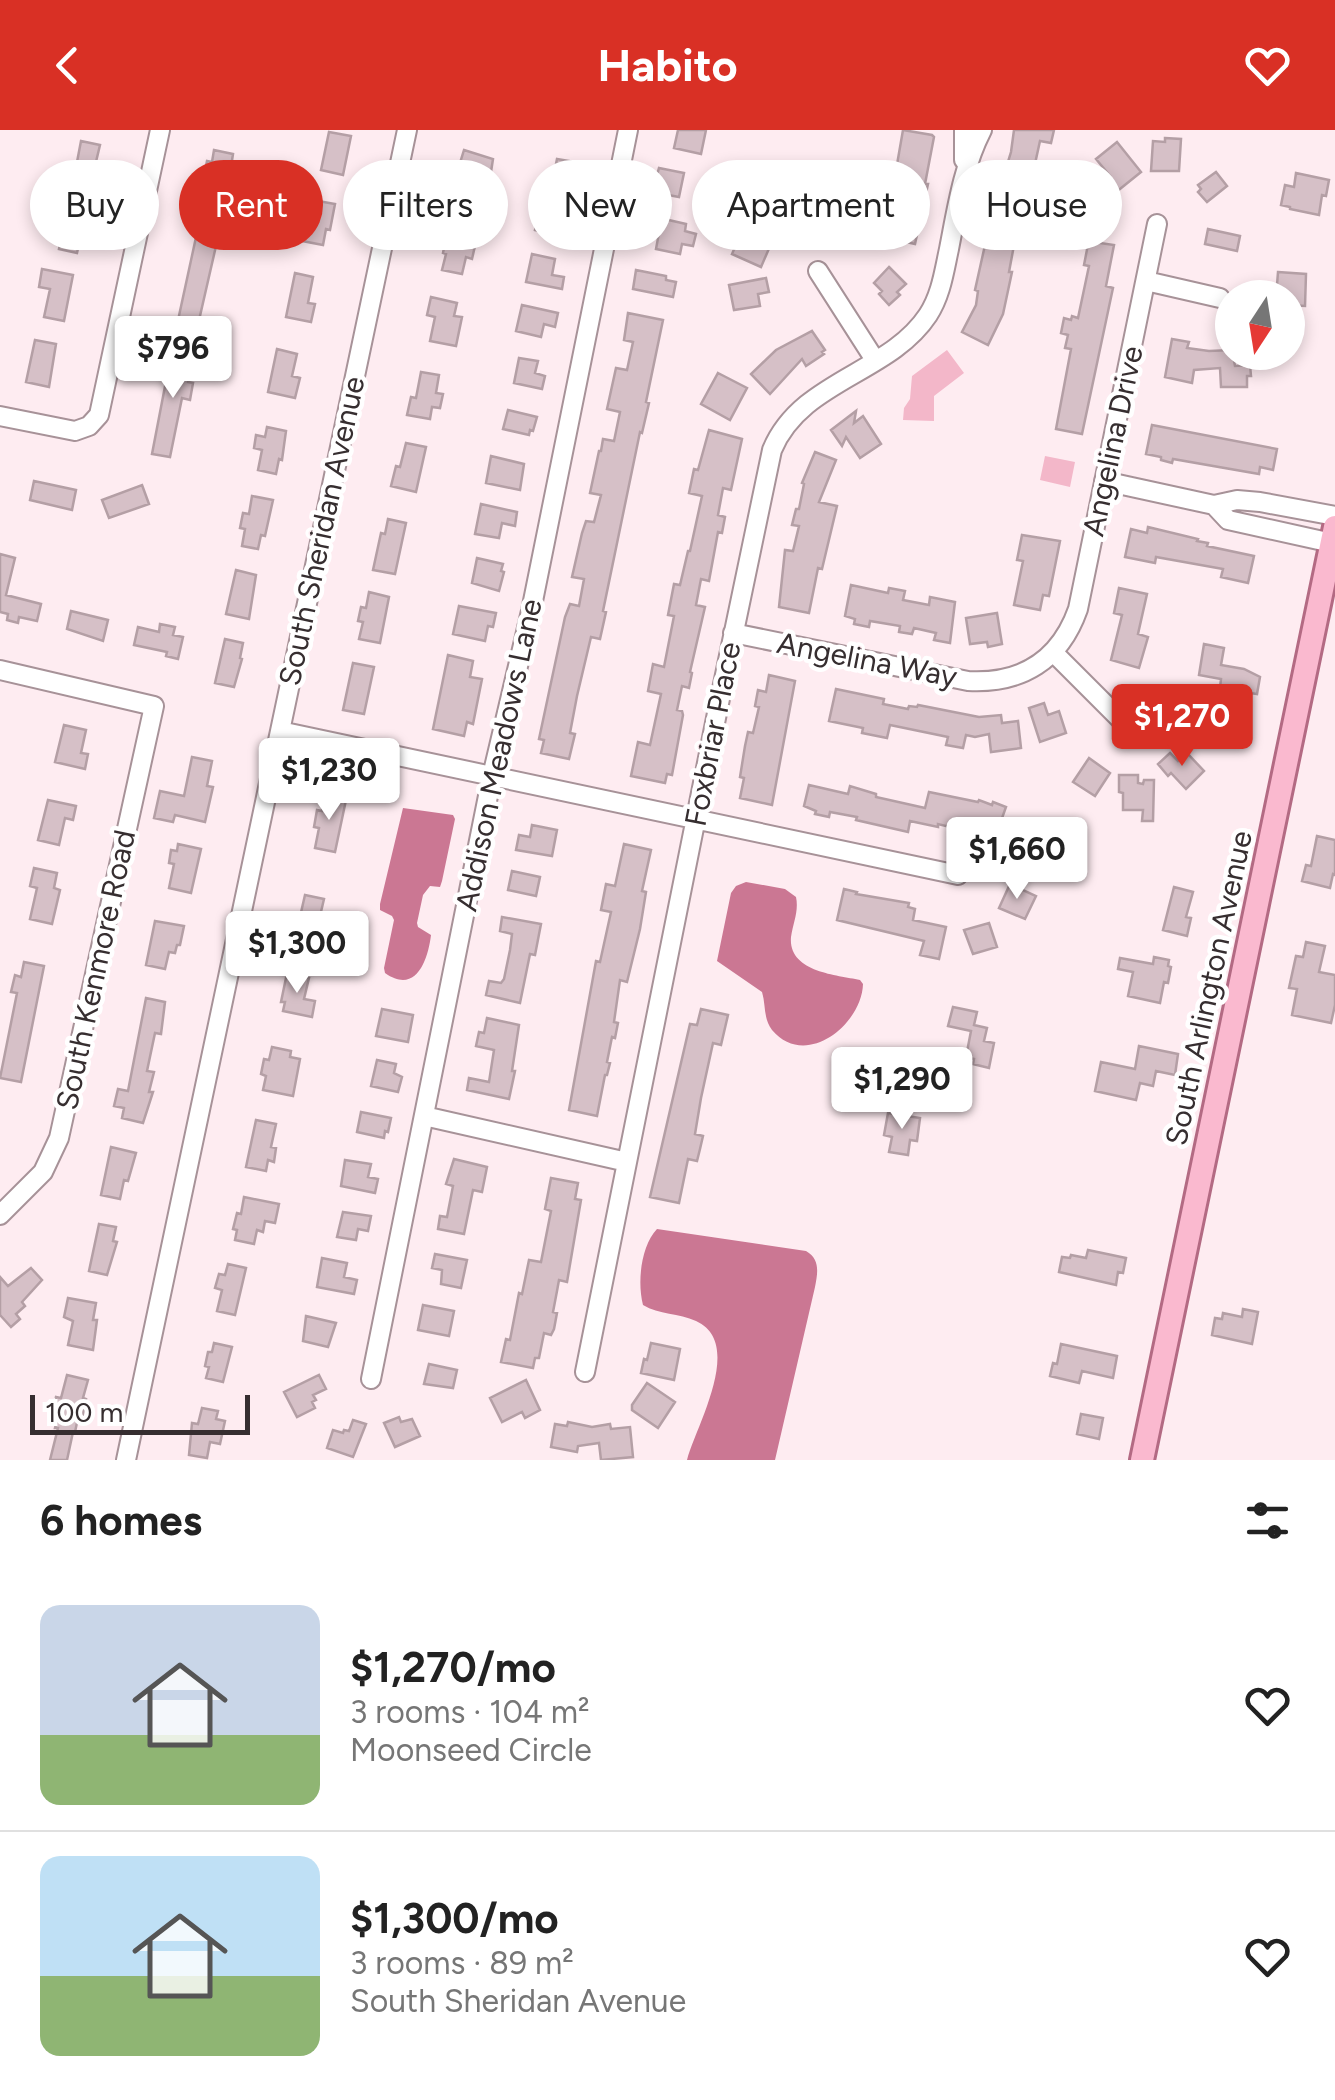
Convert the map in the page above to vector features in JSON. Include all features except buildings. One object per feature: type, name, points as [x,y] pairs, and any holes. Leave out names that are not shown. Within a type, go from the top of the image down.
[{"type":"main road","name":"South Arlington Avenue","points":[[1142,1460],[1333,535]]},
{"type":"street","points":[[0,416],[70,431],[84,428],[96,418],[102,406],[160,130]]},
{"type":"street","name":"South Sheridan Avenue","points":[[126,1460],[407,130]]},
{"type":"street","name":"Addison Meadows Lane","points":[[371,1380],[492,776],[531,612],[628,130]]},
{"type":"street","name":"Foxbriar Place","points":[[964,130],[965,160]]},
{"type":"street","name":"Foxbriar Place","points":[[968,160],[982,130]]},
{"type":"street","name":"Angelina Drive","points":[[1052,652],[1069,630],[1078,609],[1157,224]]},
{"type":"street","name":"Foxbriar Place","points":[[585,1372],[769,462],[780,434],[808,402],[916,330],[932,309],[950,242]]},
{"type":"street","points":[[818,271],[875,360]]},
{"type":"street","points":[[1146,281],[1215,297]]},
{"type":"street","points":[[1104,481],[1214,505],[1237,500],[1260,502],[1335,516]]},
{"type":"street","points":[[1214,505],[1228,520],[1333,535]]},
{"type":"street","name":"Angelina Way","points":[[733,633],[968,681],[1011,678],[1036,666],[1052,652]]},
{"type":"street","points":[[1052,652],[1126,724]]},
{"type":"street","name":"South Kenmore Road","points":[[0,670],[154,706],[60,1138],[43,1172],[0,1215]]},
{"type":"street","points":[[280,731],[958,876]]},
{"type":"street","points":[[424,1116],[627,1162]]},
{"type":"shaded area","points":[[947,350],[964,373],[934,396],[934,421],[903,420],[912,376]]},
{"type":"shaded area","points":[[1045,456],[1075,462],[1070,487],[1040,480]]},
{"type":"shaded area","points":[[403,808],[453,815],[455,819],[440,887],[430,886],[423,895],[417,923],[431,935],[427,955],[418,972],[405,980],[385,973],[394,920],[380,910]]},
{"type":"shaded area","points":[[746,882],[785,889],[796,897],[792,949],[805,965],[863,984],[853,1014],[830,1037],[815,1044],[786,1041],[769,1025],[762,992],[717,961],[731,893]]},
{"type":"shaded area","points":[[657,1229],[806,1251],[814,1258],[815,1287],[775,1460],[687,1460],[713,1386],[717,1347],[710,1332],[696,1321],[643,1305],[642,1265],[647,1245]]}]
